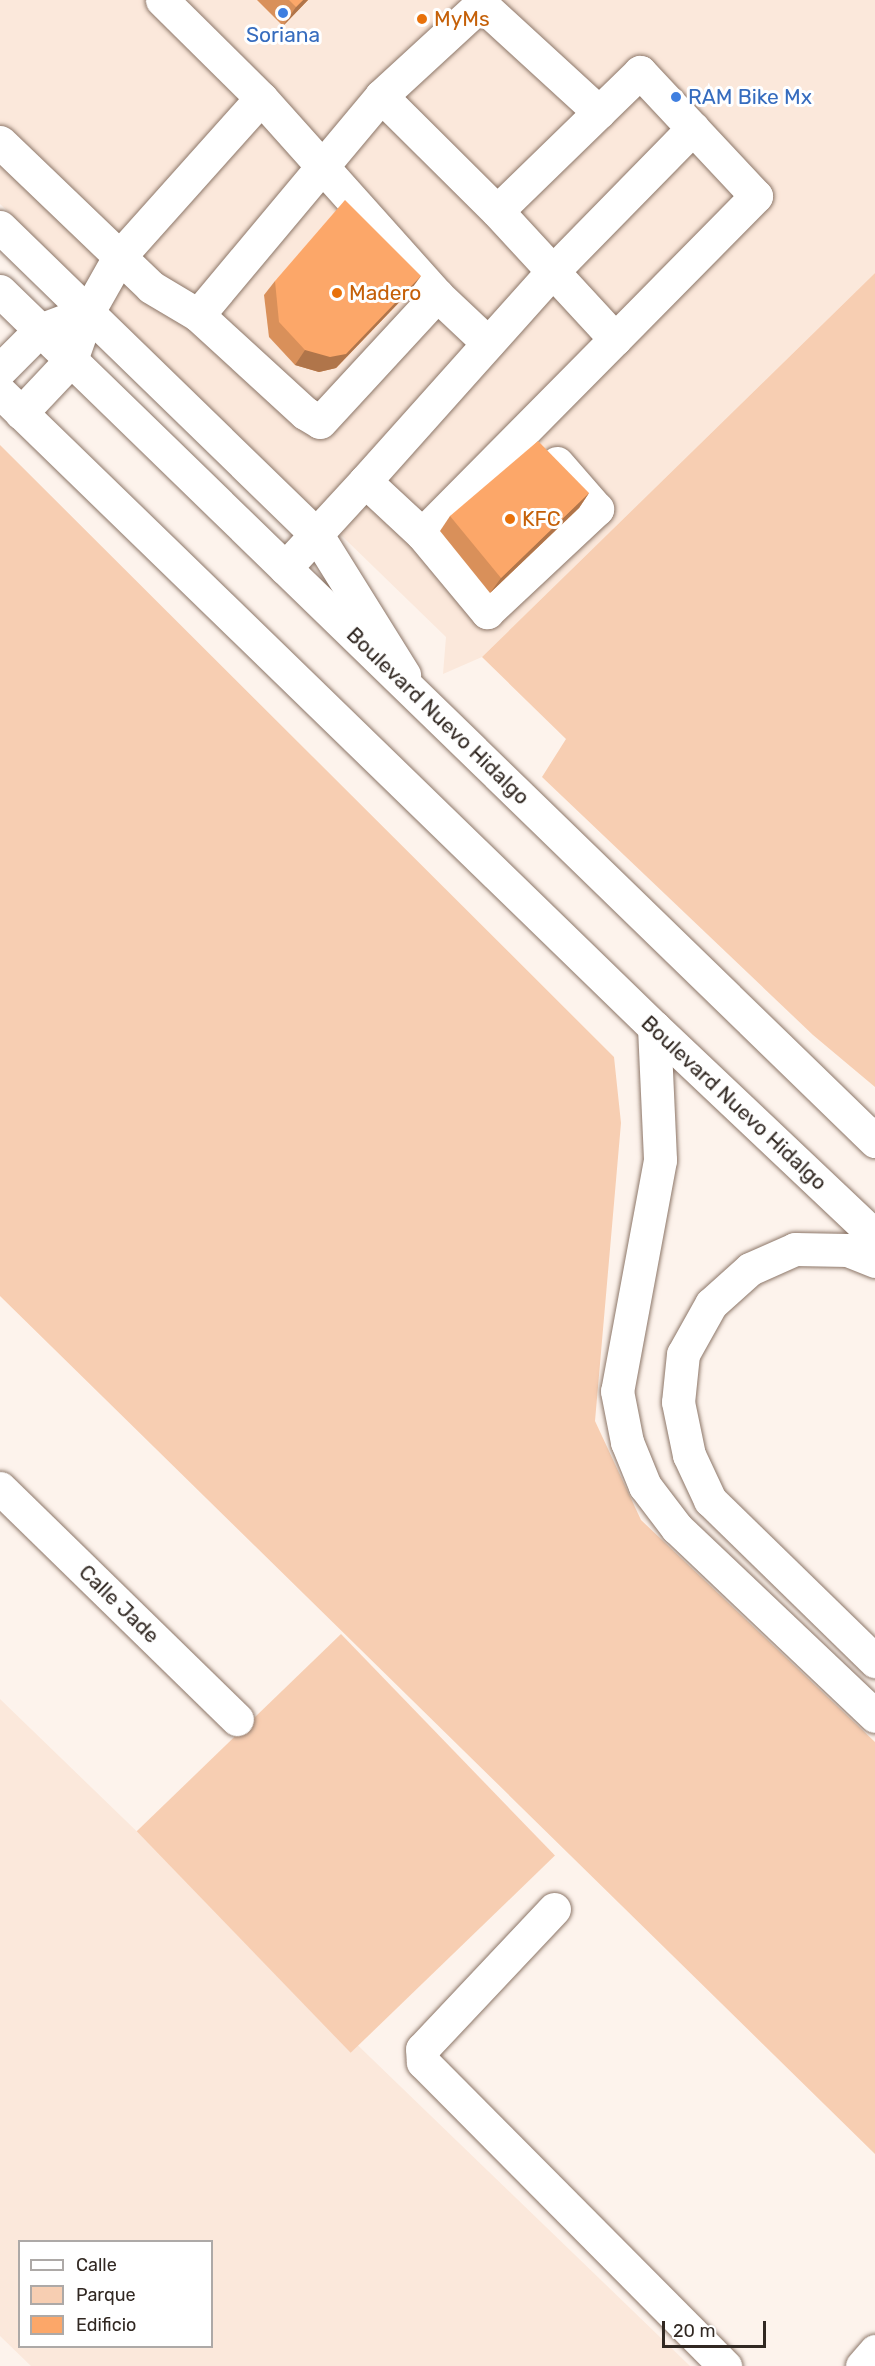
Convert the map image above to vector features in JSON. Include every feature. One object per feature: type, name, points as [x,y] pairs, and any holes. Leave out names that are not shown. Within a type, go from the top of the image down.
[{"type":"main road","points":[[162,0],[261,98],[437,295],[488,343]]},
{"type":"main road","points":[[198,315],[381,96],[481,4],[599,112]]},
{"type":"main road","points":[[422,534],[756,196],[640,72],[497,211]]},
{"type":"main road","points":[[381,96],[497,211],[615,339]]},
{"type":"main road","points":[[11,403],[71,360],[88,312],[119,257],[261,98]]},
{"type":"main road","points":[[285,568],[552,271],[693,128]]},
{"type":"main road","points":[[0,142],[151,287],[198,315],[304,413],[320,422],[437,295]]},
{"type":"main road","points":[[0,227],[317,535],[416,694]]},
{"type":"main road","name":"Boulevard Nuevo Hidalgo","points":[[0,291],[872,1136]]},
{"type":"main road","points":[[0,370],[40,330],[88,312]]},
{"type":"main road","name":"Boulevard Nuevo Hidalgo","points":[[11,403],[654,1028],[875,1236]]},
{"type":"main road","points":[[365,481],[422,534],[487,612],[597,509],[526,428]]},
{"type":"main road","points":[[654,1028],[660,1160],[617,1391],[627,1442],[645,1486],[677,1528],[875,1716]]},
{"type":"main road","points":[[875,1261],[848,1250],[795,1250],[750,1269],[711,1304],[683,1354],[678,1402],[689,1455],[710,1500],[875,1661]]},
{"type":"main road","name":"Calle Jade","points":[[0,1488],[237,1719]]},
{"type":"main road","points":[[554,1909],[422,2049],[423,2062],[725,2366]]},
{"type":"main road","points":[[862,2366],[875,2351]]},
{"type":"shaded area","points":[[0,0],[875,0],[875,273],[482,657],[443,674],[446,637],[0,204]]},
{"type":"shaded area","points":[[0,1699],[690,2366],[31,2366],[0,2336]]},
{"type":"green space","points":[[875,273],[875,1087],[813,1035],[542,777],[566,739],[482,657]]},
{"type":"green space","points":[[0,445],[614,1057],[621,1123],[595,1421],[641,1520],[875,1742],[875,2154],[0,1296]]},
{"type":"green space","points":[[341,1634],[555,1856],[351,2053],[137,1831]]},
{"type":"building","points":[[289,0],[303,0],[296,7]]},
{"type":"building","name":"Madero","points":[[345,200],[421,276],[346,354],[330,357],[305,350],[279,322],[275,281]]},
{"type":"building","name":"KFC","points":[[538,441],[589,493],[501,578],[450,516]]},
{"type":"place","name":"Soriana","points":[[283,13]]},
{"type":"place","name":"MyMs","points":[[422,19]]},
{"type":"place","name":"RAM Bike Mx","points":[[676,97]]},
{"type":"place","name":"Madero","points":[[337,293]]},
{"type":"place","name":"KFC","points":[[510,519]]}]
